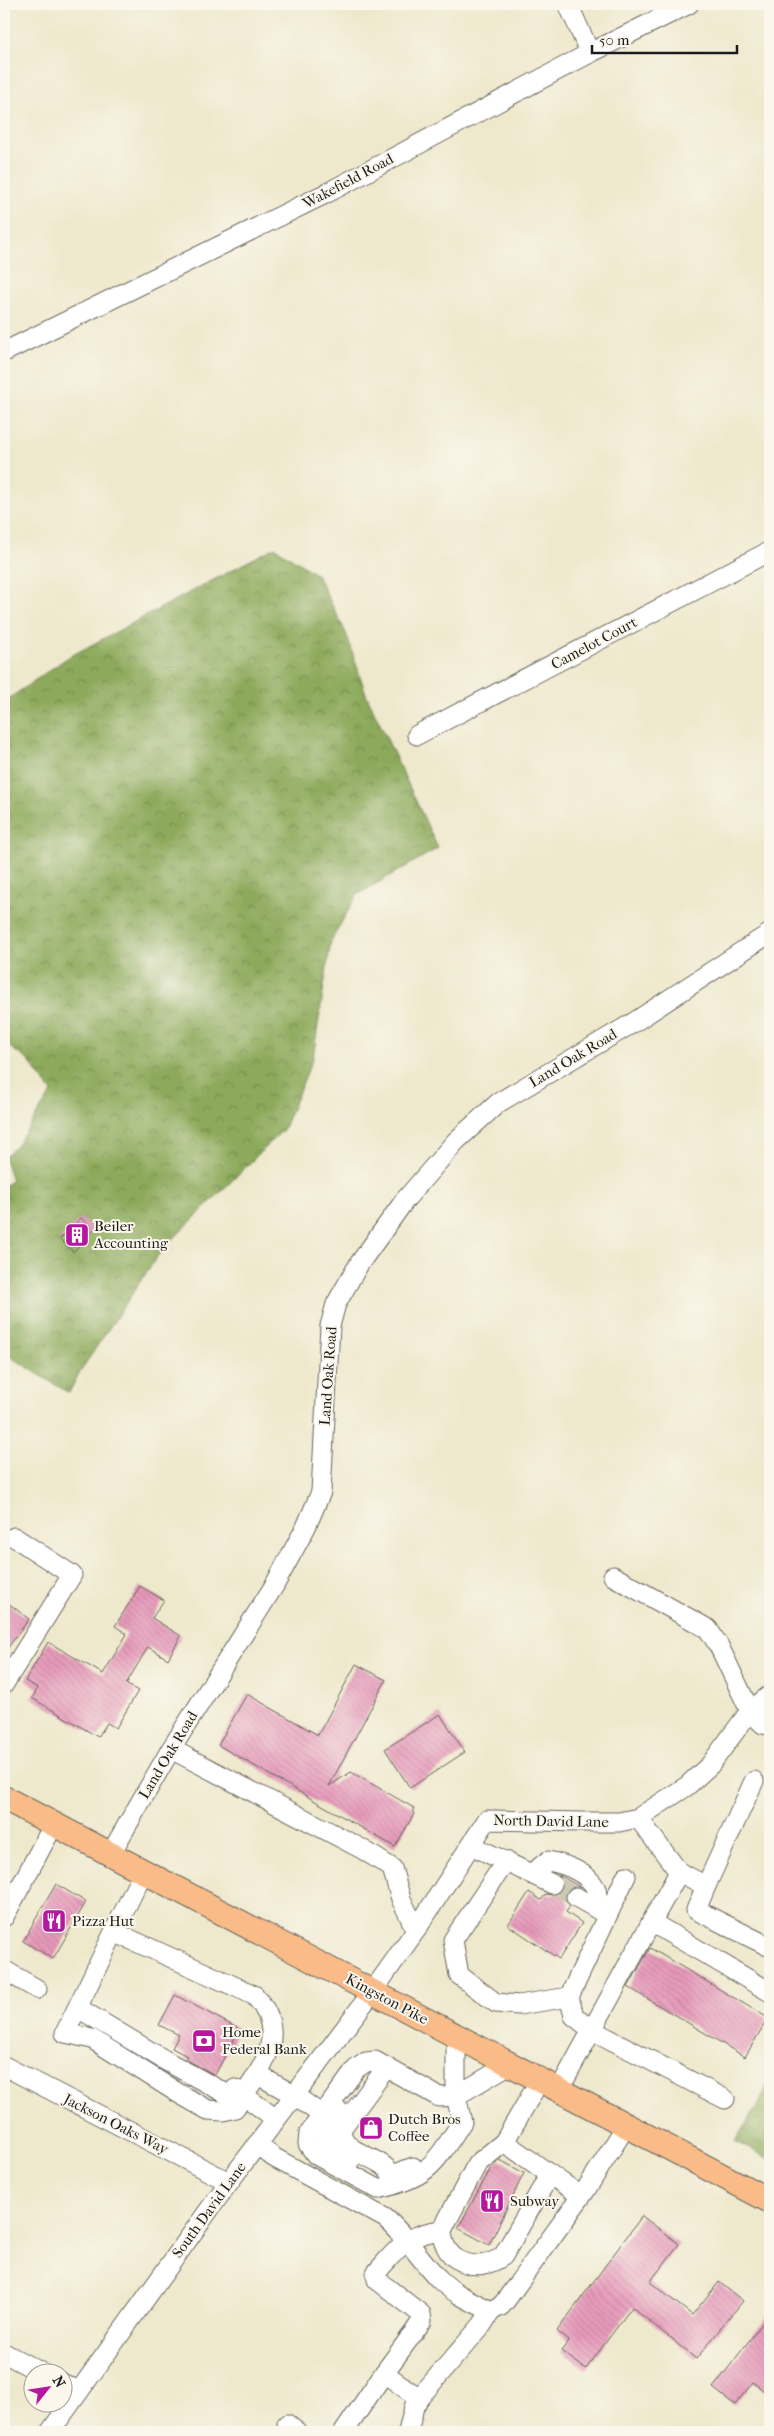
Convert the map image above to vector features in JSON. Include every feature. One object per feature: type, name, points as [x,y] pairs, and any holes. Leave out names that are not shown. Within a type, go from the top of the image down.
[{"type":"main road","name":"Kingston Pike","points":[[4,1798],[770,2201]]},
{"type":"street","points":[[568,4],[590,53]]},
{"type":"street","name":"Wakefield Road","points":[[4,352],[327,193],[590,53],[689,4]]},
{"type":"street","name":"Camelot Court","points":[[417,735],[770,551]]},
{"type":"street","name":"Land Oak Road","points":[[111,1853],[171,1748],[274,1586],[306,1527],[321,1492],[330,1326],[336,1304],[359,1264],[404,1200],[456,1141],[498,1103],[636,1021],[770,933]]},
{"type":"street","points":[[4,1684],[72,1576],[14,1536]]},
{"type":"street","points":[[613,1576],[708,1629],[720,1646],[750,1711],[763,1724],[770,1725]]},
{"type":"street","name":"North David Lane","points":[[373,1991],[416,1930],[487,1820],[619,1822],[638,1818],[687,1786],[710,1765],[750,1711],[770,1695]]},
{"type":"street","points":[[171,1748],[362,1849],[392,1868],[401,1900],[416,1930]]},
{"type":"street","points":[[754,1781],[696,1910],[768,1946]]},
{"type":"street","points":[[638,1818],[678,1872],[706,1886]]},
{"type":"street","points":[[4,1917],[54,1824]]},
{"type":"street","points":[[471,1844],[552,1884]]},
{"type":"street","points":[[506,1861],[453,1940],[459,1975],[496,2003],[519,2005],[569,1997]]},
{"type":"street","points":[[532,1873],[548,1861],[566,1865],[588,1880],[596,1890],[602,1912]]},
{"type":"street","points":[[114,1932],[254,1995],[268,2015],[272,2029],[269,2052],[258,2075],[235,2108],[223,2111],[208,2110],[92,2039],[65,2033],[144,1870]]},
{"type":"street","points":[[550,2174],[503,2256],[493,2263],[473,2267],[453,2258],[442,2240],[442,2230],[477,2164],[504,2142],[592,2030],[678,1872]]},
{"type":"street","points":[[626,1876],[602,1912],[569,1997],[574,2016],[592,2030],[725,2099]]},
{"type":"street","points":[[576,1897],[602,1912]]},
{"type":"street","points":[[650,1922],[770,1992]]},
{"type":"street","points":[[4,1970],[37,1989]]},
{"type":"street","name":"South David Lane","points":[[72,2386],[373,1991]]},
{"type":"street","points":[[78,2008],[158,2055],[170,2053],[229,2084],[276,2119]]},
{"type":"street","points":[[456,2035],[458,2102],[462,2122],[436,2162],[424,2173],[406,2183],[378,2189],[316,2155],[308,2144],[309,2134],[322,2115],[356,2069],[366,2062],[381,2064],[439,2096],[458,2102]]},
{"type":"street","points":[[381,2064],[341,2129],[341,2138],[348,2147],[382,2164],[393,2174],[408,2170],[428,2158],[458,2102],[510,2064]]},
{"type":"street","name":"Jackson Oaks Way","points":[[4,2066],[229,2182]]},
{"type":"street","points":[[258,2075],[294,2095],[322,2115]]},
{"type":"street","points":[[408,2432],[412,2413],[419,2398],[482,2325],[491,2311],[506,2300],[581,2196],[626,2126]]},
{"type":"street","points":[[504,2142],[581,2196]]},
{"type":"street","points":[[257,2144],[273,2157],[384,2218],[406,2240],[441,2281],[458,2295],[491,2311]]},
{"type":"street","points":[[344,2432],[422,2321],[421,2314],[377,2280],[376,2273],[406,2240],[428,2232],[442,2230]]},
{"type":"street","points":[[4,2353],[25,2364]]},
{"type":"street","points":[[384,2373],[419,2398]]},
{"type":"street","name":"South David Lane","points":[[50,2432],[58,2414]]},
{"type":"green space","points":[[275,547],[317,575],[346,633],[366,694],[438,848],[357,895],[331,941],[313,1058],[283,1130],[161,1251],[79,1373],[69,1393],[4,1353],[4,1186],[12,1180],[4,1157],[16,1146],[52,1092],[28,1060],[4,1043],[4,702],[67,658]]},
{"type":"green space","points":[[770,2079],[770,2159],[735,2141],[760,2102]]},
{"type":"building","name":"Beiler Accounting","points":[[81,1218],[94,1230],[73,1252],[60,1239]]},
{"type":"building","points":[[140,1586],[164,1600],[152,1618],[181,1636],[168,1659],[148,1647],[126,1684],[138,1691],[116,1728],[107,1723],[98,1737],[32,1698],[38,1688],[25,1681],[48,1642],[103,1674],[127,1634],[115,1626]]},
{"type":"building","points":[[4,1600],[29,1619],[4,1653]]},
{"type":"building","points":[[356,1664],[386,1680],[329,1786],[351,1772],[414,1808],[414,1814],[395,1847],[218,1745],[247,1694],[318,1735]]},
{"type":"building","points":[[440,1714],[465,1752],[410,1788],[385,1749]]},
{"type":"building","points":[[559,1875],[580,1887],[570,1888],[565,1898],[570,1906],[566,1912],[582,1923],[559,1959],[508,1925],[529,1892],[541,1900],[546,1894],[559,1893],[563,1884]]},
{"type":"building","name":"Pizza Hut","points":[[56,1884],[86,1902],[53,1959],[23,1941]]},
{"type":"building","points":[[650,1948],[768,2018],[745,2057],[628,1987]]},
{"type":"building","name":"Home Federal Bank","points":[[175,1995],[239,2029],[215,2075],[185,2059],[187,2056],[172,2048],[179,2035],[159,2025]]},
{"type":"building","name":"Subway","points":[[500,2160],[524,2173],[489,2245],[458,2228],[491,2168]]},
{"type":"building","points":[[642,2216],[679,2244],[650,2282],[692,2315],[719,2282],[743,2301],[696,2359],[632,2307],[586,2369],[561,2351],[569,2341],[557,2331]]},
{"type":"building","points":[[770,2313],[770,2396],[753,2382],[735,2405],[713,2388]]},
{"type":"tunnel","points":[[552,1884],[576,1897]]},
{"type":"place","name":"Beiler Accounting","points":[[77,1235]]},
{"type":"place","name":"Pizza Hut","points":[[54,1921]]},
{"type":"place","name":"Home Federal Bank","points":[[204,2041]]},
{"type":"place","name":"Dutch Bros Coffee","points":[[371,2128]]},
{"type":"place","name":"Subway","points":[[492,2201]]}]
